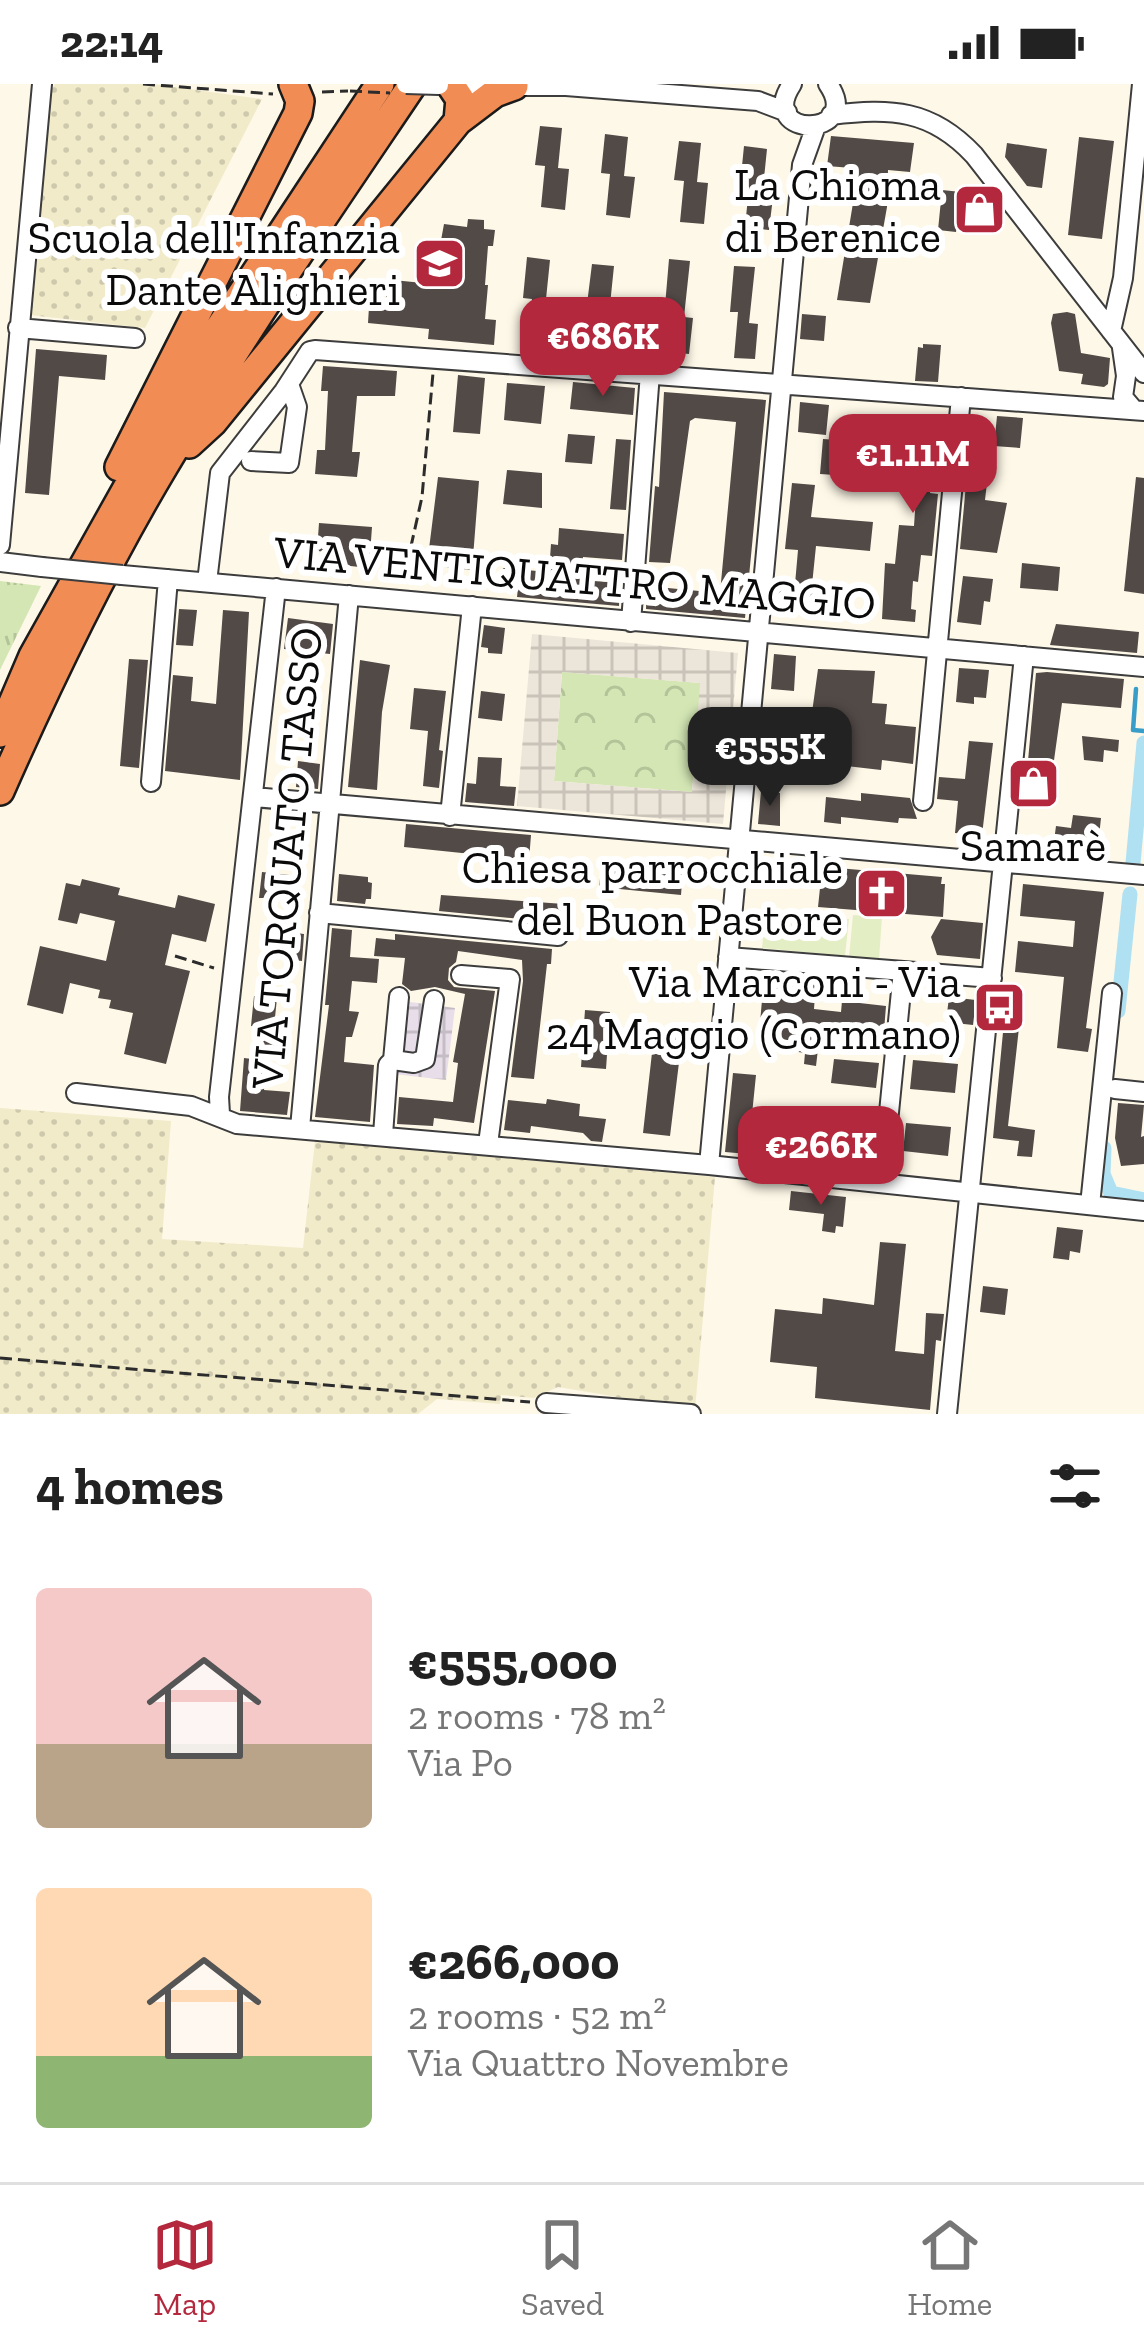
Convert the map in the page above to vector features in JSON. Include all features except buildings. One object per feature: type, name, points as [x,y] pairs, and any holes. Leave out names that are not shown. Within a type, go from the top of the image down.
[{"type":"highway","points":[[0,733],[33,656],[201,356],[380,84]]},
{"type":"highway","points":[[0,791],[55,667],[164,466],[409,84]]},
{"type":"highway","points":[[458,121],[459,85]]},
{"type":"highway","points":[[164,466],[213,422],[458,121],[495,93],[514,86]]},
{"type":"highway","points":[[33,656],[42,613],[298,113],[296,91]]},
{"type":"street","points":[[0,544],[12,317],[42,84]]},
{"type":"street","points":[[409,84],[562,85],[758,101],[790,117],[824,121],[863,112],[919,116],[951,132],[974,155],[1144,373]]},
{"type":"street","points":[[1141,410],[1123,397],[1126,376],[1116,339],[1142,84]]},
{"type":"street","points":[[758,101],[791,85]]},
{"type":"street","points":[[791,85],[786,94],[790,117],[804,153]]},
{"type":"street","points":[[709,1165],[804,153],[824,121],[831,89],[863,112]]},
{"type":"street","points":[[12,317],[135,338]]},
{"type":"street","points":[[208,582],[220,473],[310,351],[1141,410]]},
{"type":"street","points":[[632,622],[650,373]]},
{"type":"street","points":[[251,461],[289,464],[297,409],[290,384]]},
{"type":"street","points":[[923,801],[961,397]]},
{"type":"street","name":"VIA VENTIQUATTRO MAGGIO","points":[[0,562],[1144,667]]},
{"type":"street","points":[[152,782],[168,579]]},
{"type":"street","points":[[220,1114],[276,588]]},
{"type":"street","name":"VIA TORQUATO TASSO","points":[[300,1128],[349,595]]},
{"type":"street","points":[[450,816],[472,606]]},
{"type":"street","points":[[947,1414],[1024,656]]},
{"type":"street","points":[[253,797],[1144,875]]},
{"type":"street","points":[[319,914],[558,936]]},
{"type":"street","points":[[728,957],[992,978]]},
{"type":"street","points":[[883,1183],[903,971]]},
{"type":"street","points":[[461,975],[510,980],[488,1144]]},
{"type":"street","points":[[1090,1205],[1108,1086],[1112,993]]},
{"type":"street","points":[[383,1135],[399,998]]},
{"type":"street","points":[[391,1062],[425,1059],[434,1000]]},
{"type":"street","points":[[1108,1086],[1144,1092]]},
{"type":"street","points":[[76,1093],[191,1106],[220,1114],[232,1123],[709,1165],[1144,1211]]},
{"type":"street","points":[[546,1403],[691,1414]]},
{"type":"path","points":[[143,84],[296,91],[313,99],[328,90],[350,91]]},
{"type":"path","points":[[400,600],[422,497],[434,359]]},
{"type":"path","points":[[175,956],[233,974]]},
{"type":"path","points":[[0,1358],[546,1403]]},
{"type":"shaded area","points":[[55,84],[153,84],[262,99],[145,328],[30,315]]},
{"type":"shaded area","points":[[532,634],[738,653],[723,824],[517,806]],"holes":[[[562,672],[700,683],[692,792],[554,781]]]},
{"type":"shaded area","points":[[395,1000],[455,1008],[446,1080],[385,1073]]},
{"type":"shaded area","points":[[0,1108],[171,1121],[162,1239],[303,1248],[315,1141],[715,1177],[695,1410],[558,1387],[534,1398],[501,1395],[500,1404],[437,1399],[418,1414],[0,1414]]},
{"type":"green space","points":[[0,581],[41,586],[0,670]]},
{"type":"green space","points":[[562,672],[701,683],[692,792],[554,781]]},
{"type":"green space","points":[[766,911],[849,919],[845,956],[762,948]]},
{"type":"green space","points":[[853,915],[882,917],[879,960],[849,957]]},
{"type":"waterway","points":[[1136,689],[1133,730],[1144,731]]},
{"type":"waterway","points":[[1133,863],[1144,743]]},
{"type":"waterway","points":[[1118,1011],[1130,894]]},
{"type":"waterway","points":[[1104,1148],[1103,1174],[1111,1193],[1144,1200]]},
{"type":"place","name":"La Chioma di Berenice","points":[[980,210]]},
{"type":"place","name":"Scuola dell'Infanzia Dante Alighieri","points":[[439,263]]},
{"type":"place","name":"Samarè","points":[[1033,784]]},
{"type":"place","name":"Chiesa parrocchiale del Buon Pastore","points":[[882,893]]},
{"type":"place","name":"Via Marconi - Via 24 Maggio (Cormano)","points":[[1000,1007]]}]
